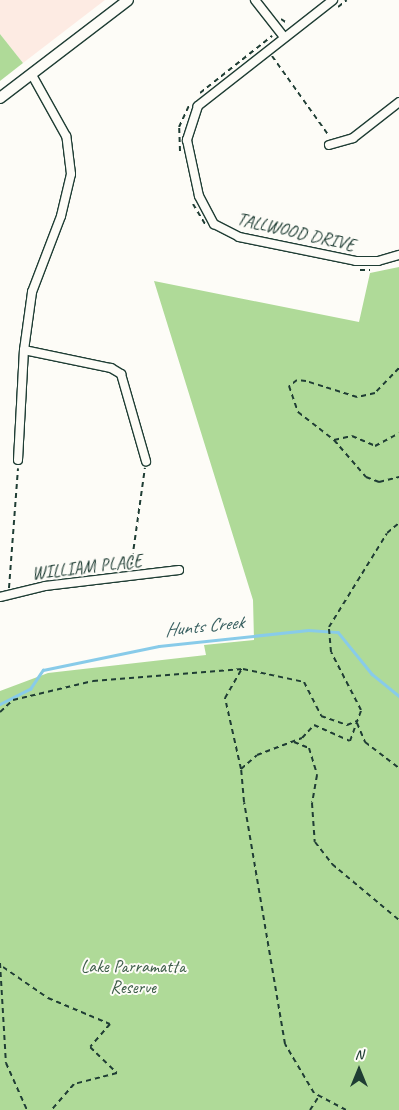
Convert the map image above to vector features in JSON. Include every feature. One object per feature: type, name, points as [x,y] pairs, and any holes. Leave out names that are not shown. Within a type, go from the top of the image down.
[{"type":"main road","points":[[0,98],[128,0]]},
{"type":"street","points":[[256,0],[284,37]]},
{"type":"street","name":"TALLWOOD DRIVE","points":[[333,0],[209,95],[192,116],[188,149],[199,196],[209,218],[240,237],[356,261],[378,261],[399,255]]},
{"type":"street","points":[[18,460],[24,350],[32,292],[70,187],[71,165],[59,116],[32,75]]},
{"type":"street","points":[[329,145],[353,138],[399,102]]},
{"type":"street","points":[[24,350],[111,368],[121,374],[146,461]]},
{"type":"street","name":"WILLIAM PLACE","points":[[0,597],[9,593],[179,570]]},
{"type":"path","points":[[286,25],[290,24]]},
{"type":"path","points":[[198,95],[272,36]]},
{"type":"path","points":[[268,50],[328,134],[329,145]]},
{"type":"path","points":[[183,161],[180,127],[193,100]]},
{"type":"path","points":[[192,199],[207,228]]},
{"type":"path","points":[[352,268],[373,270]]},
{"type":"path","points":[[399,368],[375,393],[357,397],[306,381],[297,380],[289,386],[298,412],[334,440],[366,477],[379,482],[399,477]]},
{"type":"path","points":[[334,440],[352,436],[375,446],[399,433]]},
{"type":"path","points":[[9,593],[18,460]]},
{"type":"path","points":[[130,576],[146,461]]},
{"type":"path","points":[[241,769],[257,755],[294,742],[314,725],[350,741],[361,710],[339,670],[328,632],[337,609],[387,533],[399,523]]},
{"type":"path","points":[[0,712],[13,700],[93,681],[243,668],[304,682],[321,716],[347,725],[357,721]]},
{"type":"path","points":[[243,668],[225,698],[241,769],[244,802],[285,1044],[318,1096],[346,1110]]},
{"type":"path","points":[[357,721],[365,742],[399,768]]},
{"type":"path","points":[[294,742],[309,748],[317,775],[312,803],[315,842],[332,864],[399,920]]},
{"type":"path","points":[[0,963],[2,967],[6,1063],[27,1110]]},
{"type":"path","points":[[2,967],[48,998],[110,1024],[90,1047],[117,1073],[74,1084],[51,1110]]},
{"type":"path","points":[[310,1110],[318,1096]]},
{"type":"shaded area","points":[[0,0],[105,0],[23,63],[0,34]]},
{"type":"green space","points":[[0,34],[23,63],[0,81]]},
{"type":"green space","name":"Lake Parramatta Reserve","points":[[399,267],[399,1110],[0,1110],[0,691],[48,673],[206,655],[204,645],[254,640],[253,600],[154,281],[359,322],[370,273]]},
{"type":"waterway","name":"Hunts Creek","points":[[0,704],[30,689],[43,670],[159,646],[308,630],[338,632],[372,674],[399,696]]}]
